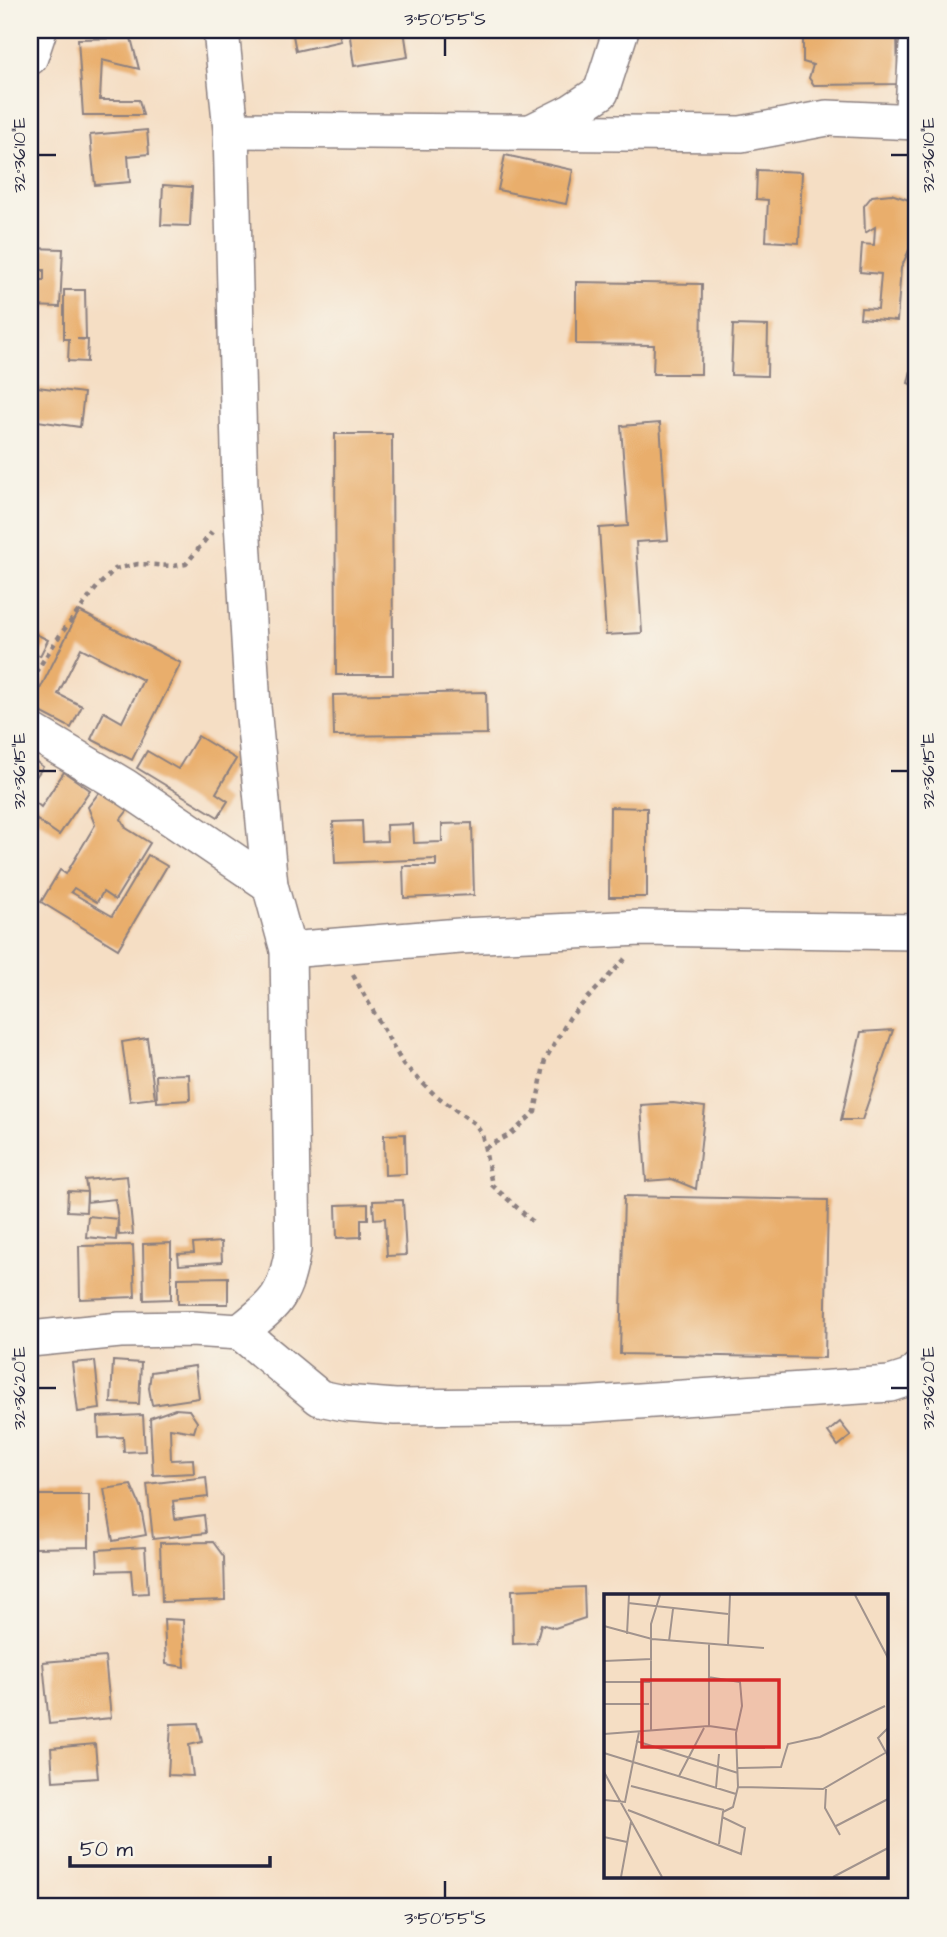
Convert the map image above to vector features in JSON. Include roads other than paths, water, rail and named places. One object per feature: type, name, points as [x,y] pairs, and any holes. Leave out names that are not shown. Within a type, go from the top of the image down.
[{"type":"street","points":[[30,57],[39,30]]},
{"type":"street","points":[[221,30],[231,130],[240,488],[253,707],[270,885],[288,950],[293,1249],[288,1280],[275,1304],[240,1332]]},
{"type":"street","points":[[530,132],[571,112],[601,92],[621,30]]},
{"type":"street","points":[[231,130],[741,134],[827,118],[915,122],[917,46]]},
{"type":"street","points":[[601,92],[617,118],[641,134]]},
{"type":"street","points":[[30,730],[124,786],[270,885]]},
{"type":"street","points":[[288,950],[460,936],[665,928],[917,932]]},
{"type":"street","points":[[30,1339],[120,1330],[191,1329],[240,1332],[320,1398],[395,1407],[579,1405],[890,1384],[912,1377],[917,1370]]}]
